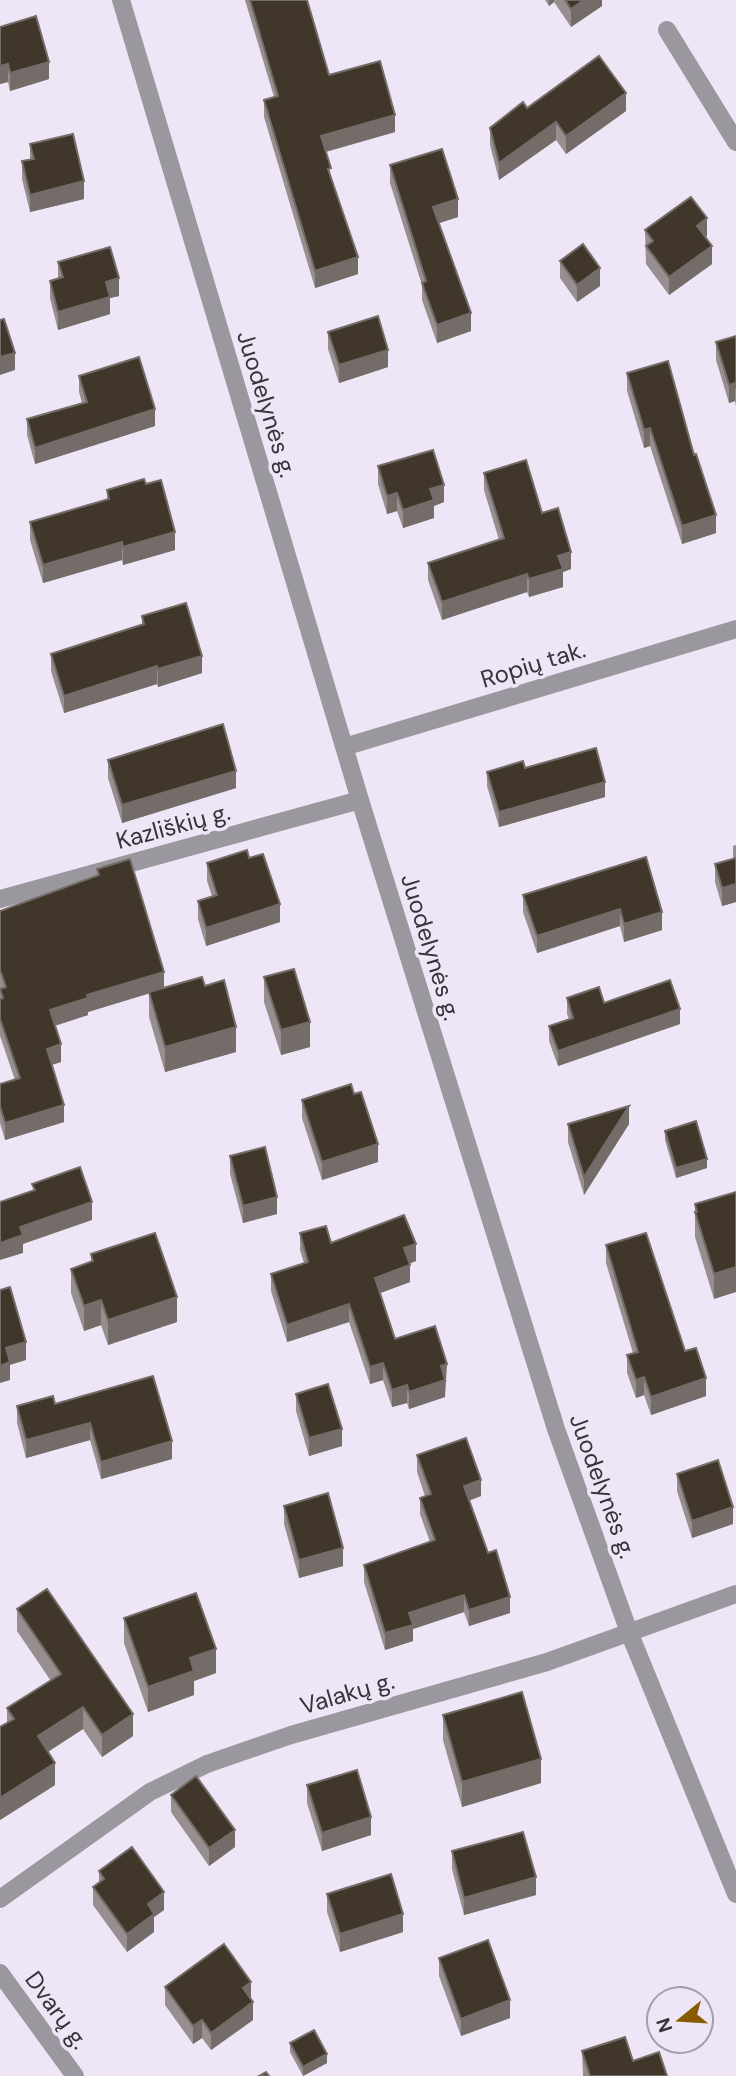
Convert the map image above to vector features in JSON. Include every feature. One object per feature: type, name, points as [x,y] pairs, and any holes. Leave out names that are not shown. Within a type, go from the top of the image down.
[{"type":"street","name":"Juodelynės g.","points":[[121,0],[360,800],[556,1430],[629,1632],[736,1894]]},
{"type":"street","points":[[667,30],[736,142]]},
{"type":"street","name":"Ropių tak.","points":[[344,747],[736,629]]},
{"type":"street","name":"Kazliškių g.","points":[[0,899],[360,800]]},
{"type":"street","name":"Valakų g.","points":[[0,1899],[150,1792],[207,1764],[291,1735],[547,1662],[736,1594]]},
{"type":"street","name":"Dvarų g.","points":[[0,1973],[75,2076]]},
{"type":"building","points":[[250,0],[307,0],[329,75],[380,61],[395,115],[321,136],[331,168],[328,169],[358,257],[315,271],[264,100],[278,96]]},
{"type":"building","points":[[565,0],[584,0],[571,9]]},
{"type":"building","points":[[36,16],[49,62],[10,73],[8,64],[0,66],[0,27]]},
{"type":"building","points":[[599,56],[626,93],[566,136],[556,122],[499,163],[490,128],[523,102],[527,108]]},
{"type":"building","points":[[73,134],[84,181],[30,195],[22,161],[34,159],[30,144]]},
{"type":"building","points":[[442,149],[458,199],[433,207],[471,313],[437,325],[422,283],[426,281],[390,165]]},
{"type":"building","points":[[691,197],[707,218],[697,226],[712,246],[669,277],[646,246],[653,241],[645,230]]},
{"type":"building","points":[[583,244],[600,268],[577,285],[560,261]]},
{"type":"building","points":[[110,247],[119,278],[106,282],[110,297],[58,312],[50,281],[63,277],[58,262]]},
{"type":"building","points":[[378,316],[388,350],[339,365],[328,332]]},
{"type":"building","points":[[4,319],[15,353],[0,357],[0,320]]},
{"type":"building","points":[[736,336],[736,388],[735,383],[729,385],[716,342]]},
{"type":"building","points":[[139,357],[155,409],[35,448],[27,419],[87,402],[79,376]]},
{"type":"building","points":[[668,361],[694,455],[696,454],[716,515],[682,526],[650,428],[644,430],[627,373]]},
{"type":"building","points":[[433,450],[444,485],[430,489],[434,500],[403,510],[397,493],[387,496],[378,466]]},
{"type":"building","points":[[526,460],[542,513],[558,508],[571,552],[558,556],[563,569],[529,579],[527,574],[442,602],[428,563],[504,538],[484,473]]},
{"type":"building","points":[[144,479],[146,484],[161,480],[175,532],[123,547],[122,542],[43,565],[30,522],[109,499],[107,490]]},
{"type":"building","points":[[186,603],[202,656],[158,669],[157,666],[64,696],[51,654],[144,624],[142,616]]},
{"type":"building","points":[[223,724],[236,771],[122,805],[108,760]]},
{"type":"building","points":[[596,748],[605,782],[499,812],[487,772],[523,761],[525,768]]},
{"type":"building","points":[[247,850],[249,858],[263,854],[280,904],[206,928],[198,901],[217,895],[207,863]]},
{"type":"building","points":[[646,857],[662,912],[624,924],[620,909],[537,936],[523,895]]},
{"type":"building","points":[[736,858],[736,884],[722,888],[715,864]]},
{"type":"building","points":[[130,859],[164,972],[87,995],[88,998],[50,1010],[61,1044],[47,1049],[64,1105],[5,1123],[0,1106],[0,1084],[20,1078],[0,1019],[0,999],[3,998],[0,989],[6,987],[0,970],[0,911],[99,875],[97,869]]},
{"type":"building","points":[[294,969],[310,1022],[281,1030],[264,977]]},
{"type":"building","points":[[202,977],[205,986],[224,980],[236,1027],[165,1047],[149,992]]},
{"type":"building","points":[[670,980],[680,1009],[558,1051],[549,1026],[573,1018],[567,998],[599,987],[604,1003]]},
{"type":"building","points":[[351,1084],[354,1094],[361,1092],[378,1144],[322,1162],[302,1100]]},
{"type":"building","points":[[629,1106],[584,1177],[568,1124]]},
{"type":"building","points":[[696,1121],[707,1159],[676,1168],[665,1131]]},
{"type":"building","points":[[265,1147],[277,1197],[243,1206],[230,1156]]},
{"type":"building","points":[[80,1167],[92,1202],[20,1227],[23,1235],[0,1243],[0,1202],[35,1190],[32,1184]]},
{"type":"building","points":[[736,1192],[736,1267],[714,1274],[695,1204]]},
{"type":"building","points":[[404,1215],[416,1244],[404,1248],[410,1265],[375,1278],[395,1339],[435,1326],[447,1364],[441,1366],[445,1380],[409,1392],[407,1385],[392,1390],[383,1363],[370,1367],[349,1304],[287,1325],[271,1274],[308,1262],[300,1233],[326,1226],[331,1243]]},
{"type":"building","points":[[155,1233],[177,1297],[108,1320],[101,1300],[84,1306],[71,1269],[93,1261],[91,1254]]},
{"type":"building","points":[[646,1233],[685,1351],[696,1348],[706,1378],[651,1397],[644,1377],[636,1380],[627,1355],[638,1352],[606,1245]]},
{"type":"building","points":[[10,1287],[26,1342],[6,1348],[10,1362],[0,1366],[0,1290]]},
{"type":"building","points":[[153,1376],[172,1441],[101,1462],[90,1423],[26,1440],[17,1406],[53,1396],[55,1404]]},
{"type":"building","points":[[328,1384],[342,1429],[309,1438],[296,1394]]},
{"type":"building","points":[[466,1438],[481,1480],[464,1486],[488,1553],[496,1550],[510,1597],[469,1610],[464,1595],[409,1613],[413,1625],[385,1633],[364,1565],[435,1540],[420,1498],[431,1494],[417,1455]]},
{"type":"building","points":[[718,1460],[733,1507],[692,1521],[677,1474]]},
{"type":"building","points":[[328,1493],[343,1548],[299,1560],[284,1506]]},
{"type":"building","points":[[47,1589],[133,1714],[102,1735],[83,1707],[38,1736],[55,1763],[0,1798],[0,1727],[14,1719],[7,1708],[61,1674],[17,1609]]},
{"type":"building","points":[[196,1593],[216,1649],[190,1658],[194,1671],[148,1687],[124,1618]]},
{"type":"building","points":[[522,1692],[541,1759],[462,1782],[443,1715]]},
{"type":"building","points":[[357,1770],[371,1817],[322,1833],[307,1785]]},
{"type":"building","points":[[196,1776],[235,1830],[209,1848],[171,1795]]},
{"type":"building","points":[[523,1832],[536,1877],[464,1898],[452,1851]]},
{"type":"building","points":[[132,1847],[164,1892],[148,1904],[154,1914],[127,1934],[93,1887],[104,1879],[99,1871]]},
{"type":"building","points":[[391,1874],[403,1914],[340,1934],[327,1894]]},
{"type":"building","points":[[488,1940],[510,2000],[461,2019],[439,1958]]},
{"type":"building","points":[[224,1944],[251,1982],[243,1988],[253,2002],[211,2033],[202,2020],[193,2026],[165,1987]]},
{"type":"building","points":[[314,2030],[327,2054],[303,2067],[290,2043]]},
{"type":"building","points":[[625,2037],[633,2061],[660,2055],[667,2076],[590,2076],[582,2051]]}]
